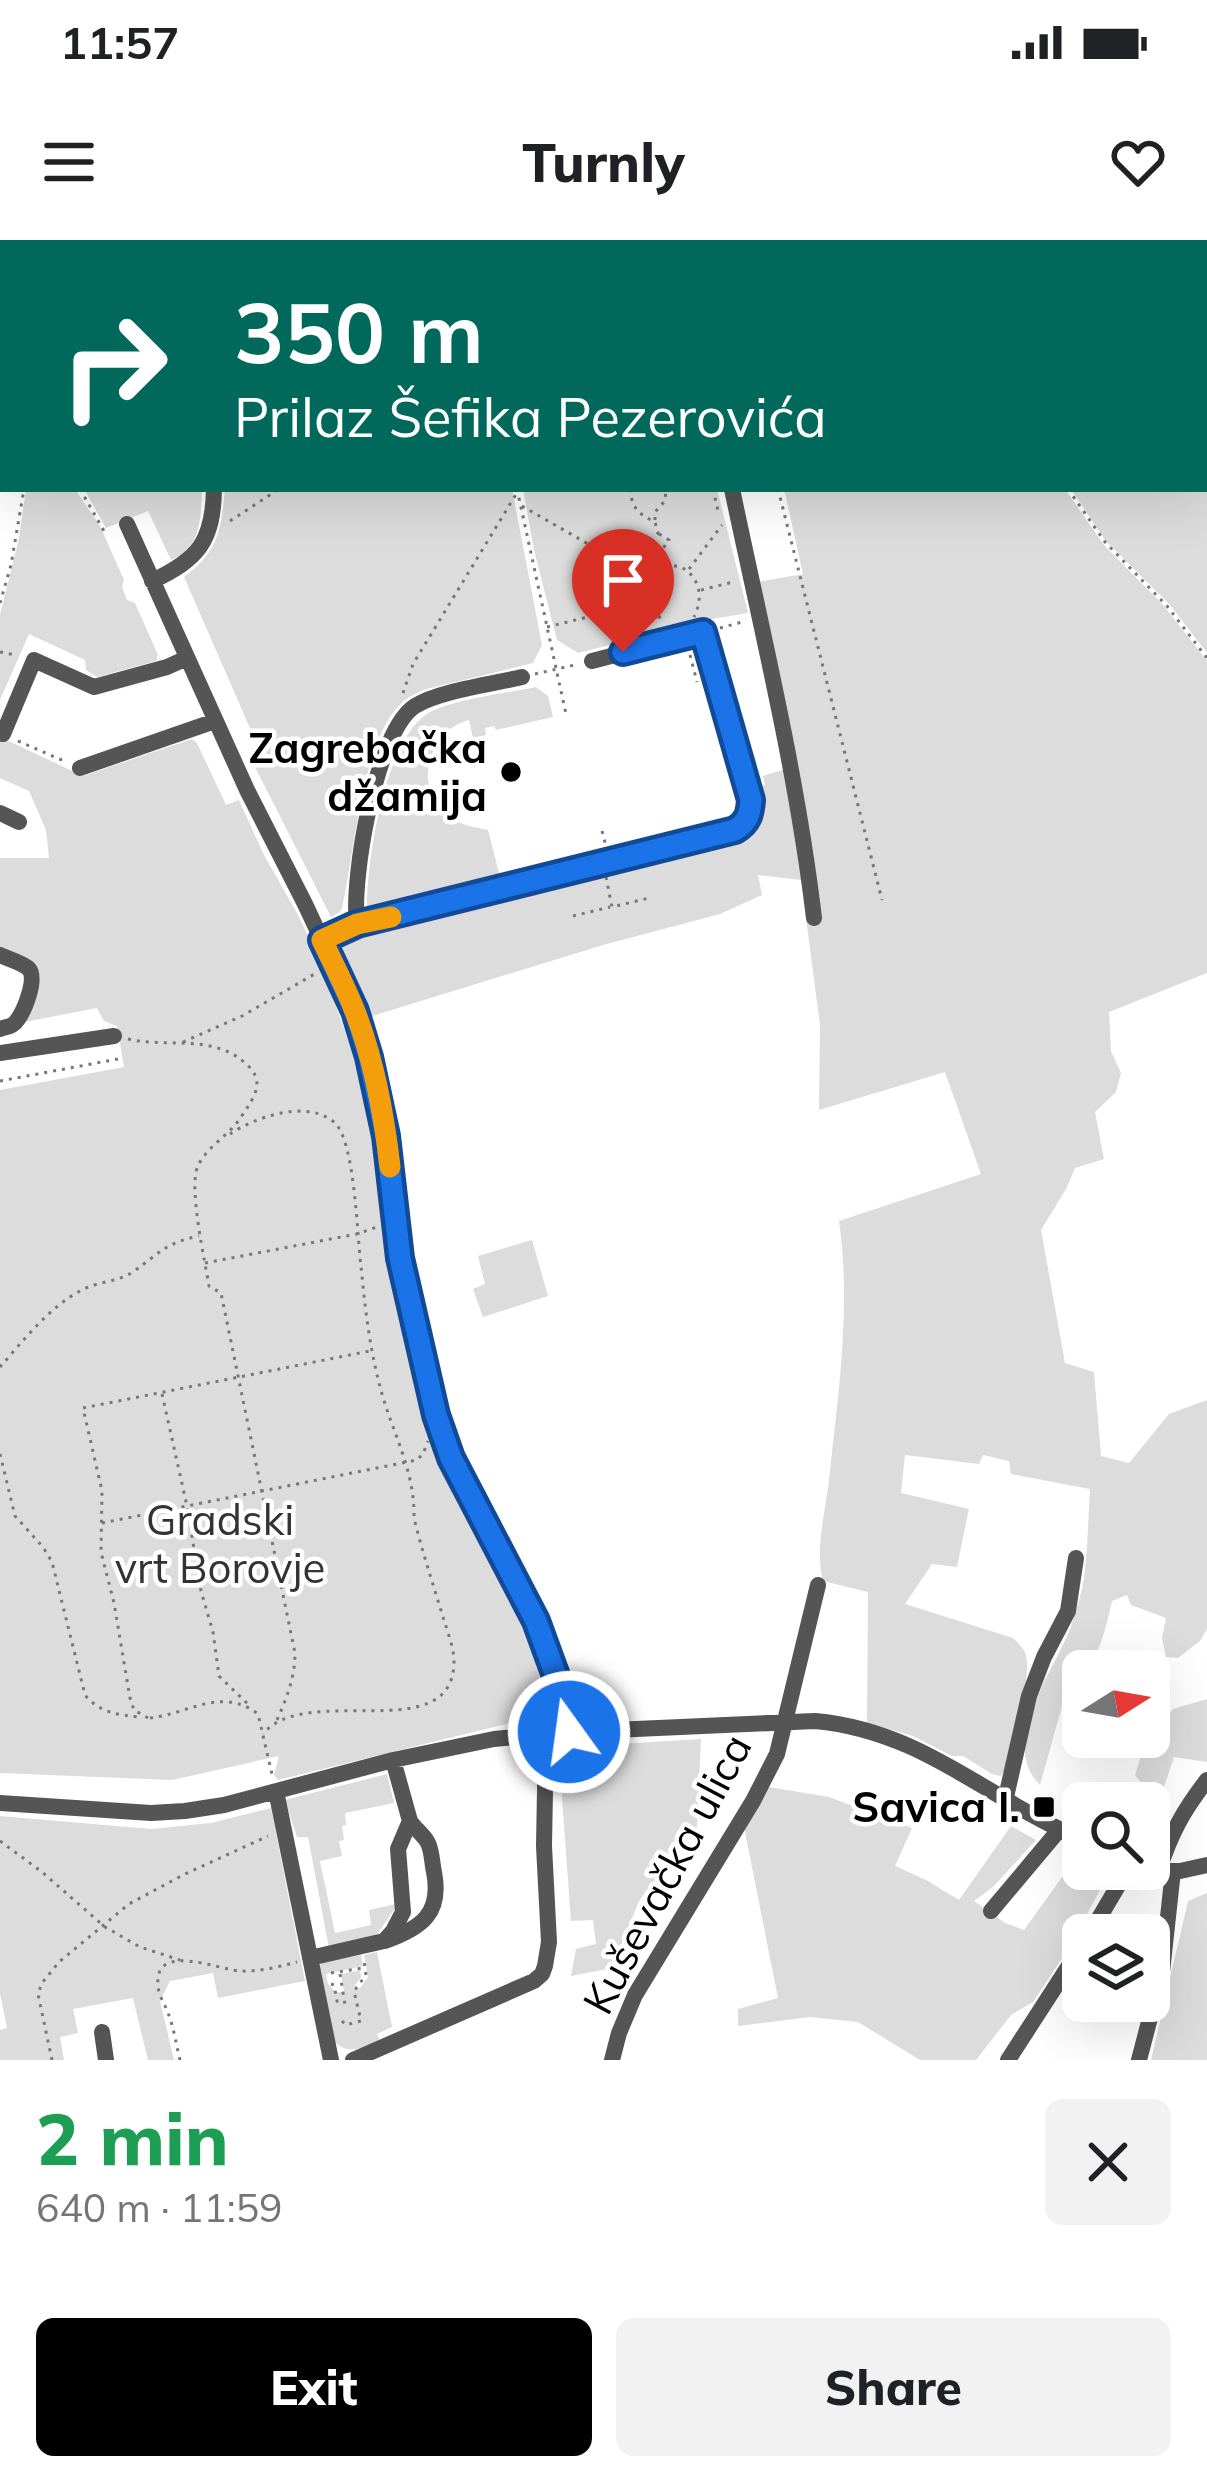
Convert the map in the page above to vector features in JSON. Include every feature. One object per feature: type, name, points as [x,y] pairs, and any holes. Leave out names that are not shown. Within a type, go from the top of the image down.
[{"type":"street","points":[[152,581],[182,565],[208,535],[214,492]]},
{"type":"street","points":[[734,492],[790,764],[814,918]]},
{"type":"street","points":[[127,524],[215,722],[355,1011],[387,1144],[400,1258],[436,1415],[451,1458],[536,1621],[569,1732]]},
{"type":"street","points":[[322,940],[357,924],[744,824],[751,800],[686,629],[592,661]]},
{"type":"street","points":[[3,734],[34,660],[94,687],[187,658]]},
{"type":"street","points":[[357,924],[356,889],[377,779],[395,728],[405,714],[431,698],[522,677]]},
{"type":"street","points":[[80,768],[215,722]]},
{"type":"street","points":[[0,814],[19,822]]},
{"type":"street","points":[[0,955],[25,966],[33,980],[19,1018],[0,1029]]},
{"type":"street","points":[[0,1053],[114,1036]]},
{"type":"street","points":[[1006,1797],[1029,1696],[1068,1611],[1076,1558]]},
{"type":"street","name":"Kuševačka ulica","points":[[612,2060],[635,1995],[777,1754],[818,1585]]},
{"type":"street","points":[[0,1803],[167,1812],[203,1809],[494,1739],[785,1721],[840,1723],[898,1739],[1062,1831]]},
{"type":"street","points":[[353,2060],[542,1974],[549,1942],[544,1846],[546,1734]]},
{"type":"street","points":[[310,1958],[405,1934],[421,1923],[436,1901],[430,1847],[410,1821],[393,1760]]},
{"type":"street","points":[[1170,1837],[1207,1780]]},
{"type":"street","points":[[276,1791],[331,2060]]},
{"type":"street","points":[[384,1941],[403,1912],[398,1849],[410,1821]]},
{"type":"street","points":[[991,1911],[1059,1830]]},
{"type":"street","points":[[1170,1869],[1207,1865]]},
{"type":"street","points":[[1139,2060],[1162,1972],[1160,1890]]},
{"type":"street","points":[[1008,2060],[1062,1976]]},
{"type":"street","points":[[102,2032],[106,2060]]},
{"type":"path","points":[[0,603],[23,492]]},
{"type":"path","points":[[82,492],[104,530]]},
{"type":"path","points":[[208,535],[274,492]]},
{"type":"path","points":[[405,714],[403,695],[413,664],[517,492]]},
{"type":"path","points":[[518,492],[566,714]]},
{"type":"path","points":[[631,492],[636,510],[655,522]]},
{"type":"path","points":[[662,551],[670,540],[658,533],[655,512],[665,501],[666,492]]},
{"type":"path","points":[[714,492],[727,544]]},
{"type":"path","points":[[779,492],[882,900]]},
{"type":"path","points":[[1070,492],[1105,542],[1167,606],[1207,658]]},
{"type":"path","points":[[520,505],[652,581]]},
{"type":"path","points":[[688,571],[722,525]]},
{"type":"path","points":[[658,533],[651,544],[662,551],[665,566]]},
{"type":"path","points":[[697,682],[686,629],[700,605],[700,591],[688,571],[665,566],[652,581],[650,602],[660,620],[686,629],[759,618]]},
{"type":"path","points":[[700,591],[736,581]]},
{"type":"path","points":[[546,628],[650,602]]},
{"type":"path","points":[[522,677],[592,661]]},
{"type":"path","points":[[3,734],[80,768]]},
{"type":"path","points":[[608,870],[612,907]]},
{"type":"path","points":[[572,916],[649,898]]},
{"type":"path","points":[[178,1044],[242,1016],[323,967]]},
{"type":"path","points":[[114,1036],[223,1048],[256,1072],[258,1082],[251,1102],[195,1173],[208,1286],[221,1293],[295,1653],[288,1694],[276,1722],[263,1734]]},
{"type":"path","points":[[0,1081],[118,1059]]},
{"type":"path","points":[[223,1139],[241,1127],[282,1114],[320,1114],[342,1131],[372,1351],[390,1422],[407,1462],[418,1532],[454,1660],[449,1685],[433,1703],[421,1708],[310,1712],[276,1722]]},
{"type":"path","points":[[205,1263],[385,1225]]},
{"type":"path","points":[[0,1367],[74,1294],[131,1274],[172,1244],[201,1236]]},
{"type":"path","points":[[148,1718],[134,1710],[130,1698],[103,1561],[102,1491],[83,1408],[372,1351]]},
{"type":"path","points":[[162,1392],[219,1676],[258,1714],[276,1791]]},
{"type":"path","points":[[102,1523],[407,1462],[420,1458],[431,1428]]},
{"type":"path","points":[[0,1454],[15,1516],[52,1562],[86,1695],[94,1706],[148,1718],[224,1700],[252,1708]]},
{"type":"path","points":[[52,2060],[38,1994],[59,1962],[129,1904],[283,1829]]},
{"type":"path","points":[[0,1841],[103,1925],[140,1947],[245,1971],[310,1958]]},
{"type":"path","points":[[323,2022],[338,2018],[346,2025],[361,2021],[354,1991],[367,1975],[361,1947]]},
{"type":"path","points":[[180,2060],[158,1984],[166,1966],[182,1960]]},
{"type":"path","points":[[356,2001],[338,2006],[327,1974],[365,1967]]},
{"type":"path","points":[[339,1972],[345,2005]]},
{"type":"green space","points":[[26,492],[77,492],[100,526],[124,580],[127,600],[135,603],[158,655],[156,661],[97,677],[86,670],[85,660],[29,634],[0,700],[0,615]]},
{"type":"green space","points":[[86,492],[202,492],[194,540],[171,560],[148,511],[106,528]]},
{"type":"green space","points":[[225,492],[513,492],[542,645],[533,663],[427,689],[396,709],[375,749],[342,908],[331,917],[250,757],[260,751],[184,577],[211,549]]},
{"type":"green space","points":[[524,492],[718,492],[748,613],[578,653],[557,640]]},
{"type":"green space","points":[[785,492],[1067,492],[1104,545],[1164,606],[1207,661],[1207,973],[1109,1012],[1111,1051],[1121,1073],[1116,1092],[1095,1112],[1104,1159],[1075,1168],[1041,1230],[1065,1363],[1094,1372],[1101,1456],[1129,1463],[1169,1414],[1207,1400],[1207,1629],[1178,1658],[1170,1657],[1162,1638],[1166,1618],[1131,1605],[1127,1595],[1112,1601],[1097,1650],[1062,1650],[1062,1706],[1040,1785],[1029,1768],[1027,1728],[1080,1595],[1090,1489],[1011,1474],[1009,1461],[983,1455],[979,1464],[905,1455],[901,1493],[969,1509],[957,1567],[932,1564],[905,1604],[1013,1638],[1026,1655],[1019,1721],[1001,1776],[913,1736],[867,1723],[868,1592],[823,1581],[820,1541],[844,1314],[839,1221],[981,1174],[945,1072],[819,1110],[820,1025],[801,880],[758,875],[762,895],[720,914],[369,1017],[341,943],[350,936],[732,839],[755,826],[762,815],[759,788],[765,785],[763,776],[785,769],[746,584],[803,574]]},
{"type":"green space","points":[[1073,492],[1207,492],[1207,653],[1170,605],[1105,540]]},
{"type":"green space","points":[[536,687],[548,696],[553,717],[496,730],[485,728],[486,735],[473,738],[469,720],[444,735],[430,759],[429,787],[435,800],[454,819],[488,830],[501,881],[373,912],[367,906],[370,860],[381,802],[412,728],[427,714],[449,705]]},
{"type":"green space","name":"Gradski vrt Borovje","points":[[0,737],[83,776],[192,739],[226,805],[239,800],[320,961],[353,1054],[375,1149],[389,1271],[421,1409],[457,1501],[527,1634],[545,1695],[538,1713],[278,1780],[274,1775],[279,1756],[172,1780],[0,1773],[0,1090],[124,1067],[117,1026],[104,1021],[97,1008],[25,1022],[40,974],[29,961],[0,947],[0,858],[49,858],[46,830],[29,791],[0,778]]},
{"type":"green space","points":[[532,1240],[548,1296],[483,1317],[473,1289],[485,1284],[478,1256]]},
{"type":"green space","points":[[1207,1699],[1207,1762],[1174,1757],[1166,1782],[1141,1782],[1135,1775],[1140,1758],[1170,1758],[1173,1709]]},
{"type":"green space","points":[[701,1739],[697,1827],[639,1901],[612,1968],[571,1976],[576,1949],[596,1944],[593,1920],[571,1921],[562,1798],[564,1758],[572,1749],[589,1746]]},
{"type":"green space","points":[[387,1774],[394,1803],[345,1813],[344,1840],[339,1841],[342,1856],[320,1861],[335,1933],[371,1925],[369,1910],[397,1906],[373,1940],[329,1948],[308,1837],[297,1837],[285,1800]]},
{"type":"green space","points":[[769,1787],[829,1797],[912,1828],[895,1866],[959,1900],[1011,1826],[1036,1840],[974,1901],[1024,1930],[1062,1877],[1062,1890],[1100,1890],[1087,1914],[1062,1914],[1062,1958],[1033,2002],[1011,2015],[976,2060],[920,2060],[858,2022],[810,2017],[738,2026],[738,2009],[778,1998],[744,1827]]},
{"type":"green space","points":[[271,1808],[305,1981],[218,1998],[213,1973],[170,1981],[160,2001],[174,2060],[148,2060],[133,1998],[73,2009],[78,2033],[60,2037],[64,2060],[0,2060],[0,2030],[7,2028],[0,1994],[0,1816],[151,1829],[211,1823]]},
{"type":"green space","points":[[1207,1893],[1207,2060],[1151,2060],[1160,2022],[1170,2022],[1170,1978],[1188,1901]]},
{"type":"green space","points":[[377,1952],[392,2027],[377,2034],[380,2041],[345,2048],[334,2042],[319,1966],[361,1955],[363,1966],[326,1974],[336,1993],[344,1991],[341,1974],[360,1970],[353,1988],[360,1988],[368,1977],[364,1955]]},
{"type":"slow traffic","points":[[390,1167],[369,1057],[355,1011],[322,940],[357,924],[391,917]]},
{"type":"place","name":"Zagrebačka džamija","points":[[511,772]]},
{"type":"place","name":"Savica I.","points":[[1044,1807]]},
{"type":"route","points":[[569,1732],[536,1621],[451,1458],[436,1415],[400,1258],[386,1136],[369,1057],[355,1011],[322,940],[357,924],[744,824],[751,800],[703,632],[623,652]]}]
